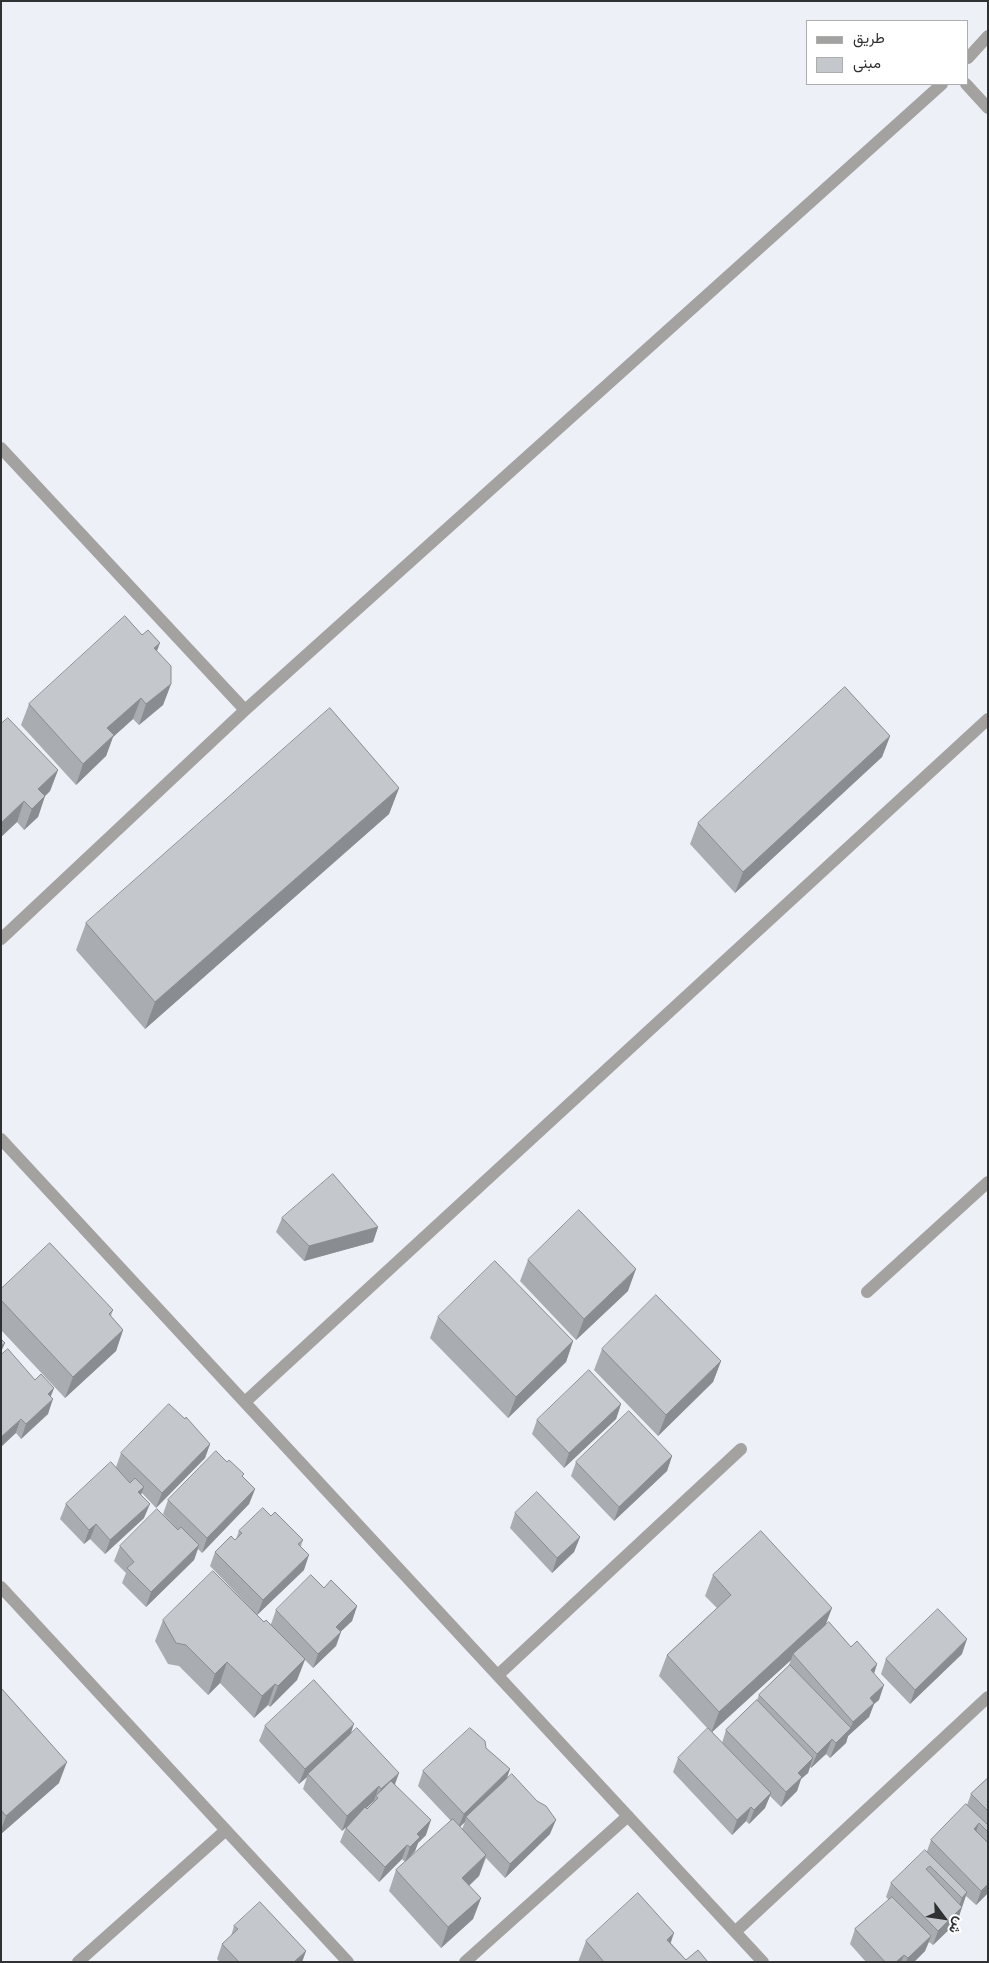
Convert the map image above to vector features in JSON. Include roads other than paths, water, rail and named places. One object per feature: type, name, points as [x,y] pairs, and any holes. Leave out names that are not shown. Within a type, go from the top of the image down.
[{"type":"street","points":[[969,57],[988,36]]},
{"type":"street","points":[[1,939],[245,710],[941,85]]},
{"type":"street","points":[[967,85],[988,108]]},
{"type":"street","points":[[1,448],[245,710]]},
{"type":"street","points":[[245,1402],[988,719]]},
{"type":"street","points":[[1,1139],[763,1962]]},
{"type":"street","points":[[867,1292],[988,1182]]},
{"type":"street","points":[[498,1675],[740,1449]]},
{"type":"street","points":[[1,1586],[348,1962]]},
{"type":"street","points":[[735,1932],[988,1697]]},
{"type":"street","points":[[465,1962],[628,1816]]},
{"type":"street","points":[[78,1962],[226,1830]]}]
